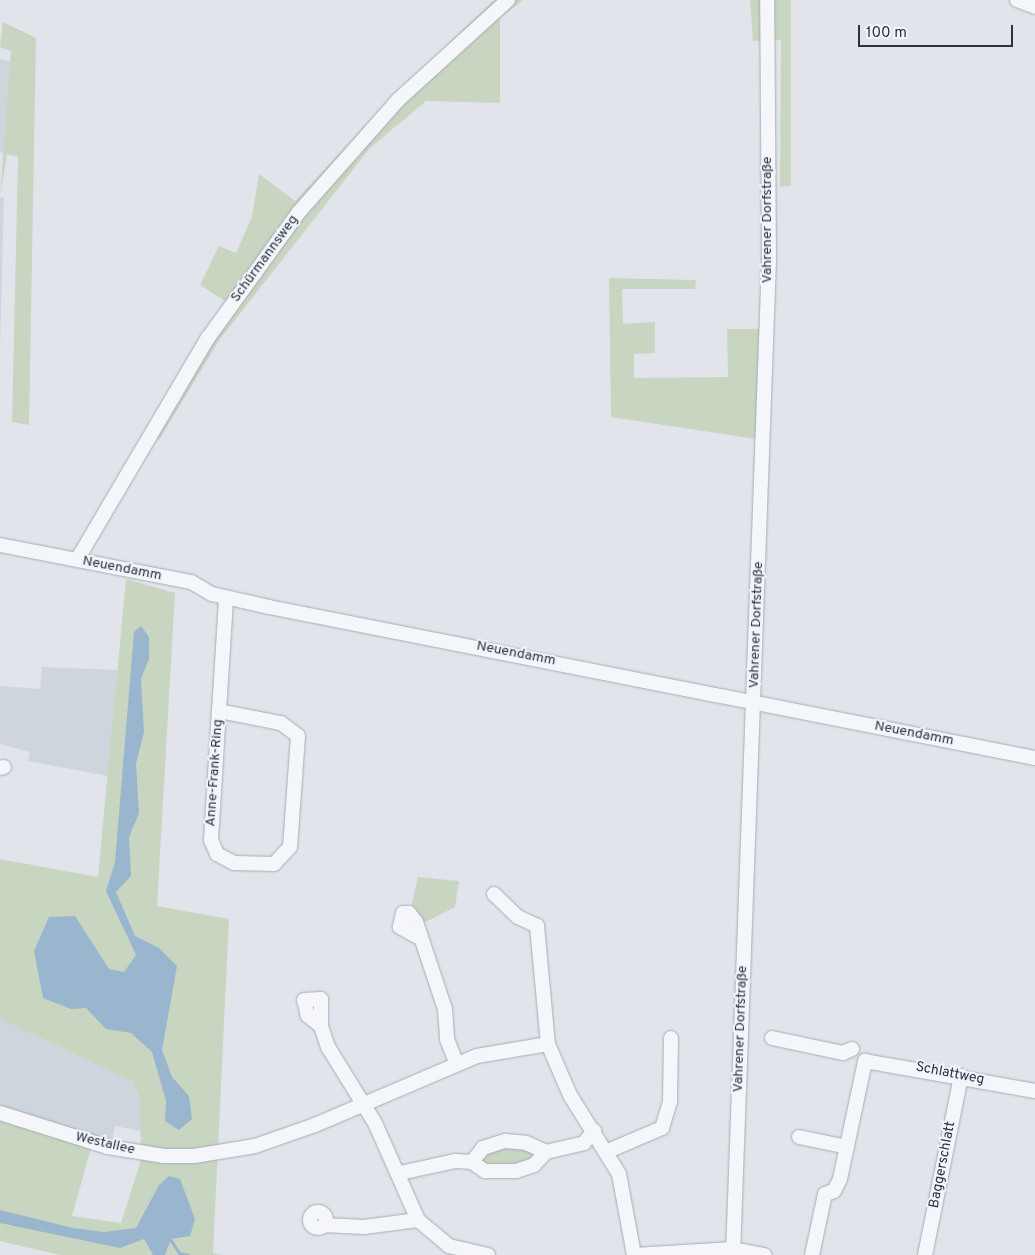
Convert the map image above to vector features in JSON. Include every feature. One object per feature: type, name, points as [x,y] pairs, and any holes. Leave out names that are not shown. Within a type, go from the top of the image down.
[{"type":"street","name":"Schürmannsweg","points":[[77,560],[208,338],[299,212],[398,100],[508,0]]},
{"type":"street","name":"Vahrener Dorfstraße","points":[[733,1252],[769,261],[767,0]]},
{"type":"street","points":[[1018,0],[1035,6]]},
{"type":"street","name":"Neuendamm","points":[[0,545],[191,582],[227,598],[1035,758]]},
{"type":"street","name":"Anne-Frank-Ring","points":[[219,711],[281,723],[298,736],[290,847],[274,864],[234,863],[217,854],[211,840],[219,711],[227,598]]},
{"type":"street","points":[[494,894],[518,917],[537,926],[548,1044],[570,1095],[608,1151],[627,1201],[634,1255],[733,1252],[764,1255]]},
{"type":"street","points":[[418,937],[442,1001],[456,1063]]},
{"type":"street","points":[[321,1026],[328,1048],[363,1104],[400,1173],[418,1220],[449,1246],[488,1255]]},
{"type":"street","points":[[608,1151],[662,1128],[670,1101],[671,1038]]},
{"type":"street","points":[[772,1038],[844,1053],[852,1049]]},
{"type":"street","name":"Westallee","points":[[0,1113],[108,1147],[164,1156],[213,1153],[255,1146],[363,1104],[456,1063],[548,1044]]},
{"type":"street","name":"Schlattweg","points":[[847,1147],[864,1061],[1035,1090]]},
{"type":"street","name":"Baggerschlatt","points":[[926,1255],[961,1076]]},
{"type":"street","points":[[400,1173],[430,1164],[472,1162],[485,1171],[505,1174],[534,1165],[546,1152],[584,1143],[594,1131]]},
{"type":"street","points":[[798,1137],[847,1147],[840,1180],[834,1191],[825,1194],[812,1255]]},
{"type":"street","points":[[472,1162],[483,1148],[505,1141],[526,1143],[546,1152]]},
{"type":"street","points":[[324,1225],[364,1227],[418,1220]]},
{"type":"shaded area","points":[[0,59],[11,62],[7,154],[0,152]]},
{"type":"shaded area","points":[[0,197],[4,197],[0,350]]},
{"type":"shaded area","points":[[42,667],[118,670],[108,776],[28,761],[30,752],[0,744],[0,686],[40,689]]},
{"type":"shaded area","points":[[0,1019],[133,1082],[140,1101],[141,1131],[115,1126],[112,1142],[0,1105]]},
{"type":"green space","points":[[494,0],[523,0],[500,18],[500,103],[426,101],[370,148],[220,339],[159,440],[148,432],[225,301],[200,285],[219,246],[236,253],[252,217],[259,174],[295,201],[385,104]]},
{"type":"green space","points":[[750,0],[791,0],[791,186],[780,187],[781,40],[753,41]]},
{"type":"green space","points":[[3,22],[36,38],[29,425],[12,422],[18,157],[7,154],[0,197],[11,51],[0,47]]},
{"type":"green space","points":[[609,278],[696,280],[695,289],[622,289],[623,324],[655,322],[655,353],[634,354],[634,378],[728,377],[727,329],[759,329],[756,439],[611,417]]},
{"type":"green space","points":[[126,579],[175,593],[157,906],[229,919],[213,1253],[221,1255],[60,1255],[0,1241],[0,1118],[91,1148],[72,1216],[121,1223],[141,1160],[140,1101],[133,1082],[0,1019],[0,859],[98,877]]},
{"type":"green space","points":[[418,877],[459,881],[455,907],[421,924],[411,908]]},
{"type":"green space","points":[[506,1144],[541,1153],[520,1168],[479,1164],[481,1154]]},
{"type":"water","points":[[141,626],[149,637],[149,659],[141,679],[144,732],[136,764],[139,813],[129,837],[131,876],[116,892],[135,936],[159,948],[177,966],[162,1050],[172,1077],[189,1096],[192,1119],[179,1130],[165,1121],[166,1101],[152,1052],[131,1033],[106,1029],[86,1008],[71,1009],[43,998],[34,951],[49,917],[75,916],[109,969],[124,972],[136,955],[106,891],[115,862],[134,632]]},
{"type":"water","points":[[169,1176],[180,1179],[195,1219],[190,1236],[171,1239],[165,1255],[153,1255],[144,1239],[120,1248],[0,1223],[0,1210],[73,1228],[104,1232],[136,1228],[159,1185]]},
{"type":"waterway","points":[[170,1239],[179,1253],[188,1255]]}]
